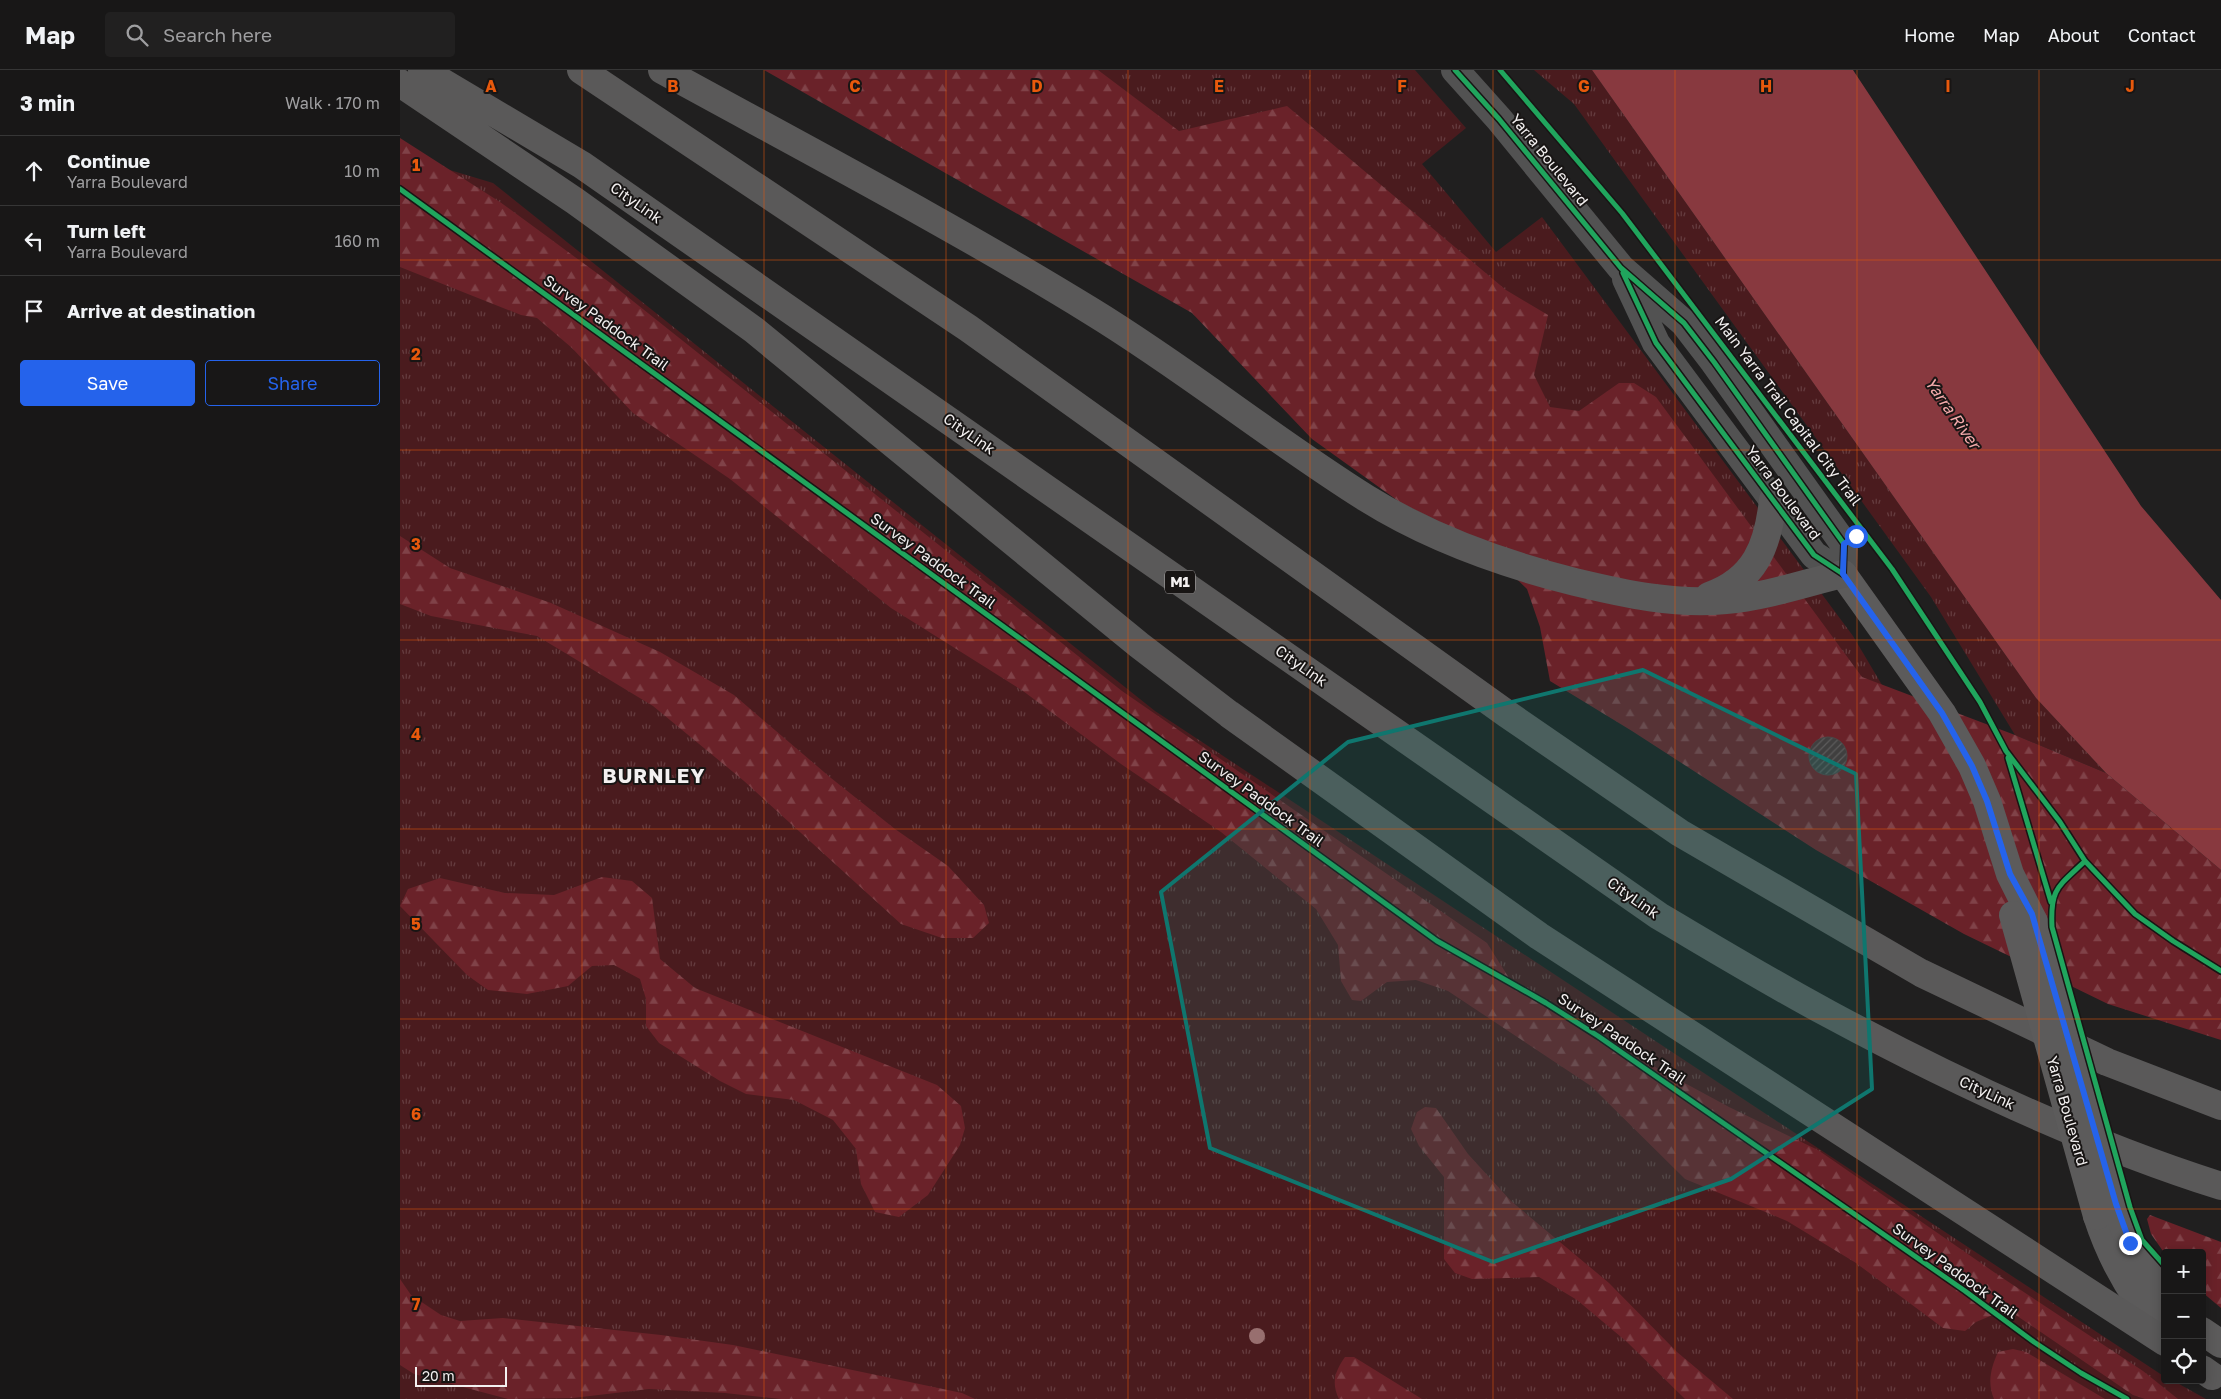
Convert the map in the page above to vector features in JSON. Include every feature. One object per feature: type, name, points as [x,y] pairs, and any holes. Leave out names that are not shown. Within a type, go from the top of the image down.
[{"type":"highway","name":"CityLink","points":[[422,70],[590,170],[1659,916],[1828,1014],[1948,1075],[2044,1120],[2159,1166],[2221,1186]]},
{"type":"highway","points":[[581,70],[968,328],[1507,714],[1680,833],[1921,973],[2107,1062],[2221,1106]]},
{"type":"highway","points":[[662,70],[962,234],[1086,308],[1368,499],[1422,528],[1479,553],[1539,573],[1616,592],[1662,600],[1693,602],[1729,600],[1843,574]]},
{"type":"highway","points":[[400,83],[575,201],[754,330],[1139,645],[1229,714],[1361,806],[1489,900],[1556,946],[2161,1339]]},
{"type":"highway","points":[[1693,602],[1721,592],[1740,580],[1752,566],[1764,547],[1770,524],[1773,500]]},
{"type":"main road","name":"Yarra Boulevard","points":[[1843,574],[1942,713],[1972,766],[1987,801],[2125,1231],[2138,1257],[2161,1289]]},
{"type":"main road","name":"Yarra Boulevard","points":[[2024,919],[2097,1216],[2105,1241],[2140,1303],[2161,1327]]},
{"type":"main road","points":[[2206,1333],[2221,1344]]},
{"type":"street","name":"Yarra Boulevard","points":[[1455,70],[1499,119],[1621,268],[1684,324],[1714,362],[1844,544],[1843,574],[1814,556],[1656,343],[1621,268]]},
{"type":"highlighted area","points":[[1643,670],[1856,774],[1872,1089],[1731,1179],[1493,1262],[1210,1148],[1161,892],[1348,742]]},
{"type":"green space","points":[[764,70],[1098,70],[1179,131],[1287,106],[1506,290],[1548,315],[1534,375],[1550,407],[1579,411],[1619,383],[1634,383],[1656,397],[1862,677],[2015,735],[2106,773],[2221,870],[2221,1040],[2108,1004],[1964,934],[1816,850],[1632,731],[1550,681],[1540,627],[1527,589],[1476,540],[1401,503],[1312,439],[1192,313]]},
{"type":"green space","points":[[800,70],[1415,70],[1466,128],[1422,164],[1496,252],[1542,217],[1853,636],[1950,800],[1578,557],[1149,268]]},
{"type":"green space","points":[[1534,70],[1592,70],[2036,698],[2106,773],[2015,735],[1931,597],[1574,104]]},
{"type":"green space","points":[[400,138],[500,202],[609,282],[1122,691],[1487,943],[1509,978],[1633,1055],[1729,1107],[1818,1150],[2001,1277],[2143,1371],[2178,1399],[2145,1399],[2133,1395],[2007,1309],[1976,1322],[1965,1331],[1943,1328],[1856,1263],[1787,1221],[1685,1179],[1591,1086],[1448,991],[1416,980],[1387,982],[1361,1001],[1352,1000],[1341,981],[1338,945],[1316,909],[1221,832],[1121,764],[1023,691],[891,608],[730,479],[633,413],[572,348],[537,318],[521,315],[400,267]]},
{"type":"green space","points":[[400,155],[493,183],[1155,711],[2161,1374],[2161,1384],[2179,1384],[2206,1399],[400,1399]]},
{"type":"green space","points":[[400,536],[450,568],[551,603],[660,652],[734,695],[831,778],[895,829],[948,866],[984,905],[989,923],[973,938],[942,938],[901,924],[744,781],[653,706],[537,636],[431,616],[400,604]]},
{"type":"green space","points":[[602,877],[632,881],[652,898],[660,959],[695,988],[937,1085],[961,1106],[965,1128],[960,1145],[928,1195],[899,1217],[875,1212],[861,1184],[856,1149],[833,1120],[794,1100],[746,1094],[720,1081],[659,1043],[646,1026],[646,999],[640,979],[614,965],[592,966],[568,986],[527,994],[488,990],[467,975],[400,906],[408,889],[440,878],[505,893],[554,895]]},
{"type":"green space","points":[[1425,1107],[1436,1108],[1468,1154],[1511,1201],[1609,1283],[1677,1352],[1733,1399],[1685,1399],[1627,1342],[1577,1300],[1539,1277],[1472,1279],[1455,1273],[1444,1259],[1444,1177],[1419,1146],[1411,1129],[1417,1112]]},
{"type":"green space","points":[[2150,1215],[2221,1242],[2221,1308],[2206,1295],[2206,1249],[2162,1249],[2151,1234],[2147,1219]]},
{"type":"green space","points":[[400,1279],[411,1295],[441,1315],[460,1321],[503,1318],[661,1335],[733,1345],[962,1393],[975,1399],[781,1399],[725,1393],[649,1389],[573,1398],[508,1399],[414,1374],[400,1365]]},
{"type":"green space","points":[[2013,1349],[2026,1352],[2105,1399],[1994,1399],[1990,1381],[1998,1352]]},
{"type":"green space","points":[[1345,1357],[1354,1357],[1422,1399],[1339,1399],[1335,1388],[1335,1377]]},
{"type":"water","name":"Yarra River","points":[[1592,70],[1853,70],[2141,506],[2221,600],[2221,870],[2106,773],[2036,698]]},
{"type":"building","points":[[1828,737],[1842,742],[1847,756],[1842,770],[1828,775],[1814,770],[1809,756],[1814,742]]},
{"type":"cycle path","points":[[1455,70],[1499,119],[1621,268],[1684,323],[1844,544],[1843,574]]},
{"type":"cycle path","name":"Main Yarra Trail Capital City Trail","points":[[1500,70],[1622,213],[1892,569],[1980,702],[2006,751],[2060,822],[2085,861],[2135,914],[2173,941],[2221,971]]},
{"type":"cycle path","name":"Survey Paddock Trail","points":[[400,189],[1437,941],[1546,1003],[1598,1036],[1965,1291],[2034,1342],[2081,1373],[2127,1399]]},
{"type":"cycle path","points":[[1623,273],[1656,343],[1814,555],[1843,574]]},
{"type":"cycle path","points":[[2008,758],[2051,902]]},
{"type":"cycle path","points":[[2085,861],[2062,883],[2054,896],[2052,927],[2130,1207],[2142,1240],[2161,1261]]},
{"type":"district","name":"BURNLEY","points":[[654,776]]},
{"type":"route","points":[[1856,536],[1844,544],[1843,574],[1942,713],[1972,766],[1987,801],[2010,874],[2032,914],[2116,1204],[2130,1243]]}]
